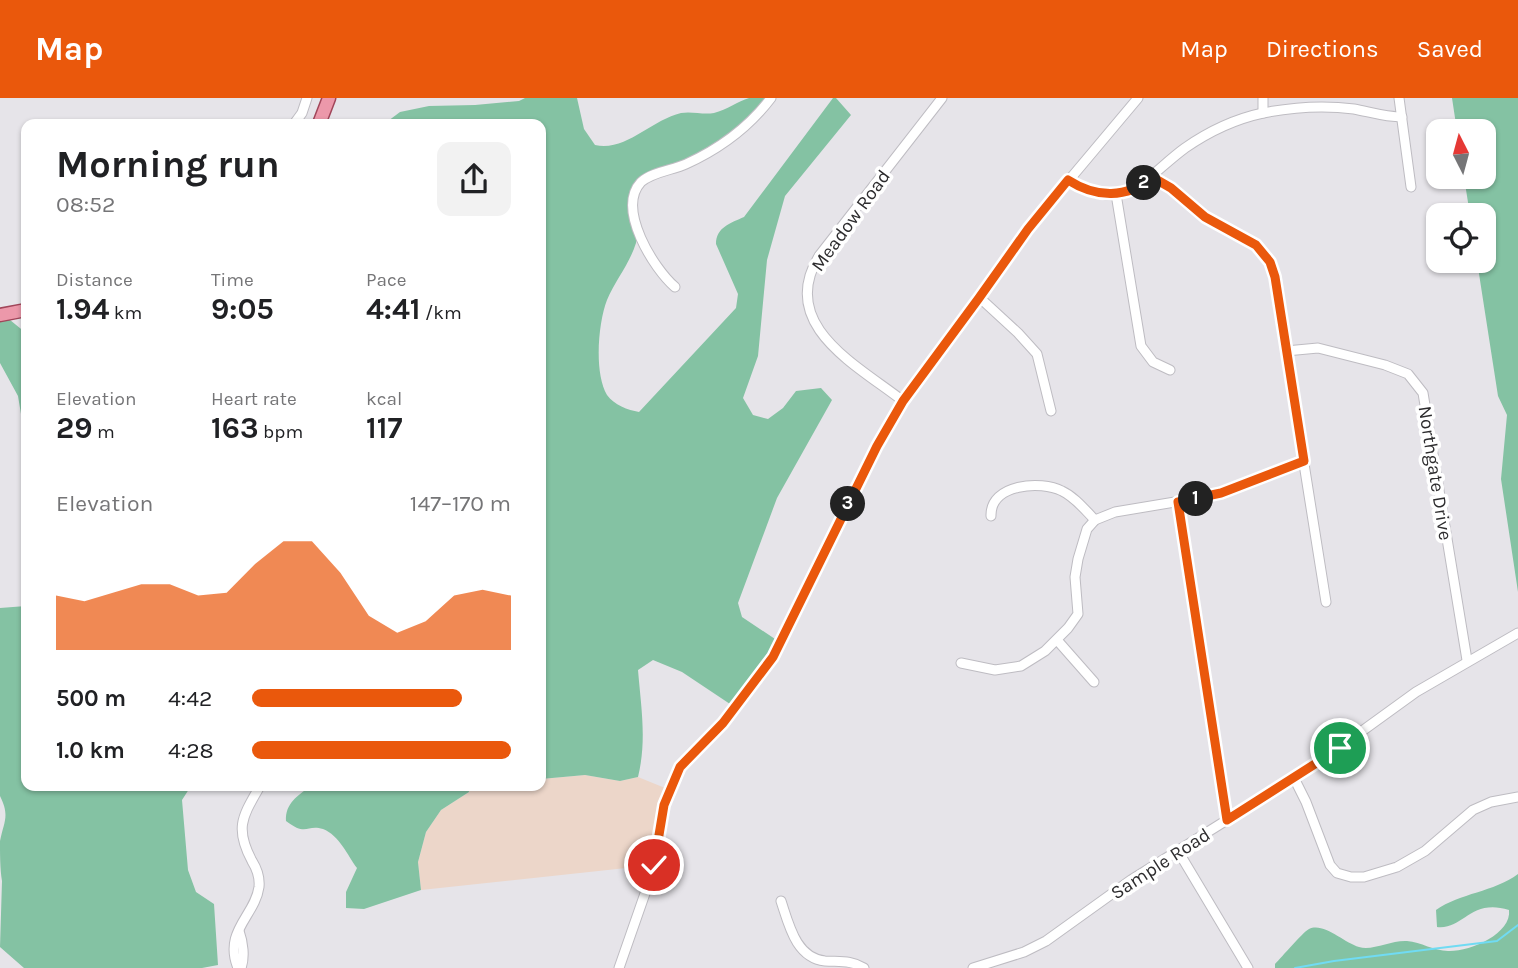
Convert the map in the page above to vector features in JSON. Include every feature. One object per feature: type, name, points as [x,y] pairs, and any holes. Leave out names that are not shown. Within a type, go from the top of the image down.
[{"type":"main road","points":[[321,119],[329,98]]},
{"type":"main road","points":[[0,316],[21,311]]},
{"type":"street","points":[[298,119],[307,98]]},
{"type":"street","points":[[675,287],[650,258],[639,233],[634,204],[637,189],[645,179],[687,164],[736,135],[771,98]]},
{"type":"street","name":"Meadow Road","points":[[903,401],[836,350],[818,331],[809,310],[807,288],[813,266],[819,256],[942,98]]},
{"type":"street","points":[[619,968],[649,882],[664,805],[674,778],[688,757],[736,708],[773,657],[871,457],[903,401],[1028,229],[1138,98]]},
{"type":"street","points":[[1263,98],[1263,113]]},
{"type":"street","points":[[1399,98],[1411,187]]},
{"type":"street","points":[[1068,180],[1092,191],[1116,194],[1136,188],[1202,138],[1229,124],[1263,113],[1328,107],[1402,117]]},
{"type":"street","points":[[1152,177],[1171,188],[1205,217],[1251,242],[1266,256],[1275,277],[1326,602]]},
{"type":"street","points":[[1116,194],[1141,346],[1153,362],[1170,370]]},
{"type":"street","points":[[979,298],[1037,354],[1051,411]]},
{"type":"street","name":"Northgate Drive","points":[[1286,351],[1318,348],[1341,354],[1401,371],[1419,386],[1426,402],[1467,660]]},
{"type":"street","points":[[961,663],[987,670],[1012,668],[1030,661],[1057,640],[1073,623],[1078,614],[1075,571],[1087,529],[1095,520],[1115,512],[1221,493],[1304,461]]},
{"type":"street","points":[[991,516],[992,506],[1001,497],[1023,486],[1037,485],[1067,493],[1095,520]]},
{"type":"street","points":[[1178,502],[1227,820]]},
{"type":"street","name":"Sample Road","points":[[973,968],[1035,947],[1131,880],[1349,742],[1416,692],[1467,660],[1518,633]]},
{"type":"street","points":[[1057,640],[1094,682]]},
{"type":"street","points":[[1294,778],[1331,865],[1340,875],[1351,877],[1373,874],[1407,862],[1473,810],[1491,802],[1518,797]]},
{"type":"street","points":[[240,968],[243,962],[239,931],[243,919],[255,901],[259,886],[258,874],[245,848],[242,828],[246,810],[257,791]]},
{"type":"street","points":[[1178,851],[1248,968]]},
{"type":"street","points":[[781,901],[793,936],[807,954],[817,960],[849,962],[864,968]]},
{"type":"shaded area","points":[[585,775],[620,781],[638,777],[670,790],[654,865],[421,890],[418,862],[426,832],[441,810],[469,791],[546,791],[546,779]]},
{"type":"green space","points":[[525,98],[577,98],[584,129],[595,145],[606,146],[628,140],[681,113],[714,113],[749,98],[766,98],[749,117],[720,141],[644,177],[634,185],[631,192],[630,207],[636,230],[636,243],[607,300],[600,334],[599,361],[607,395],[613,402],[639,412],[736,308],[738,294],[716,244],[721,230],[744,217],[833,98],[851,115],[785,196],[767,260],[758,356],[743,398],[753,415],[768,419],[783,408],[796,391],[821,388],[832,400],[777,498],[738,603],[742,617],[778,641],[733,706],[682,672],[653,660],[638,670],[642,724],[641,763],[638,777],[620,781],[585,775],[546,779],[546,119],[391,119],[400,112],[429,106],[519,101]]},
{"type":"green space","points":[[1452,98],[1518,98],[1518,592],[1501,479],[1507,415],[1498,396],[1479,273],[1496,273],[1496,203],[1468,203],[1466,189],[1496,189],[1496,119],[1455,119]]},
{"type":"green space","points":[[0,320],[10,320],[21,329],[21,414],[18,396],[0,363]]},
{"type":"green space","points":[[21,606],[21,791],[188,791],[182,800],[188,870],[196,892],[214,904],[218,965],[202,968],[24,968],[0,947],[0,841],[5,814],[0,796],[0,608]]},
{"type":"green space","points":[[304,791],[469,792],[441,810],[426,832],[418,862],[421,890],[364,909],[346,908],[346,892],[357,868],[338,841],[323,829],[302,829],[286,821],[288,809]]},
{"type":"green space","points":[[1518,874],[1518,968],[1275,968],[1275,964],[1302,935],[1315,928],[1321,928],[1364,948],[1401,941],[1448,951],[1477,945],[1504,927],[1509,910],[1485,908],[1454,924],[1437,927],[1436,910]]},
{"type":"waterway","points":[[1295,968],[1497,941],[1518,925]]},
{"type":"route","points":[[654,865],[664,805],[680,767],[723,723],[773,657],[877,446],[903,401],[1028,229],[1068,180],[1092,191],[1116,194],[1136,188],[1152,177],[1171,188],[1205,217],[1251,242],[1270,262],[1275,277],[1304,461],[1221,493],[1178,502],[1227,820],[1340,748]]}]
